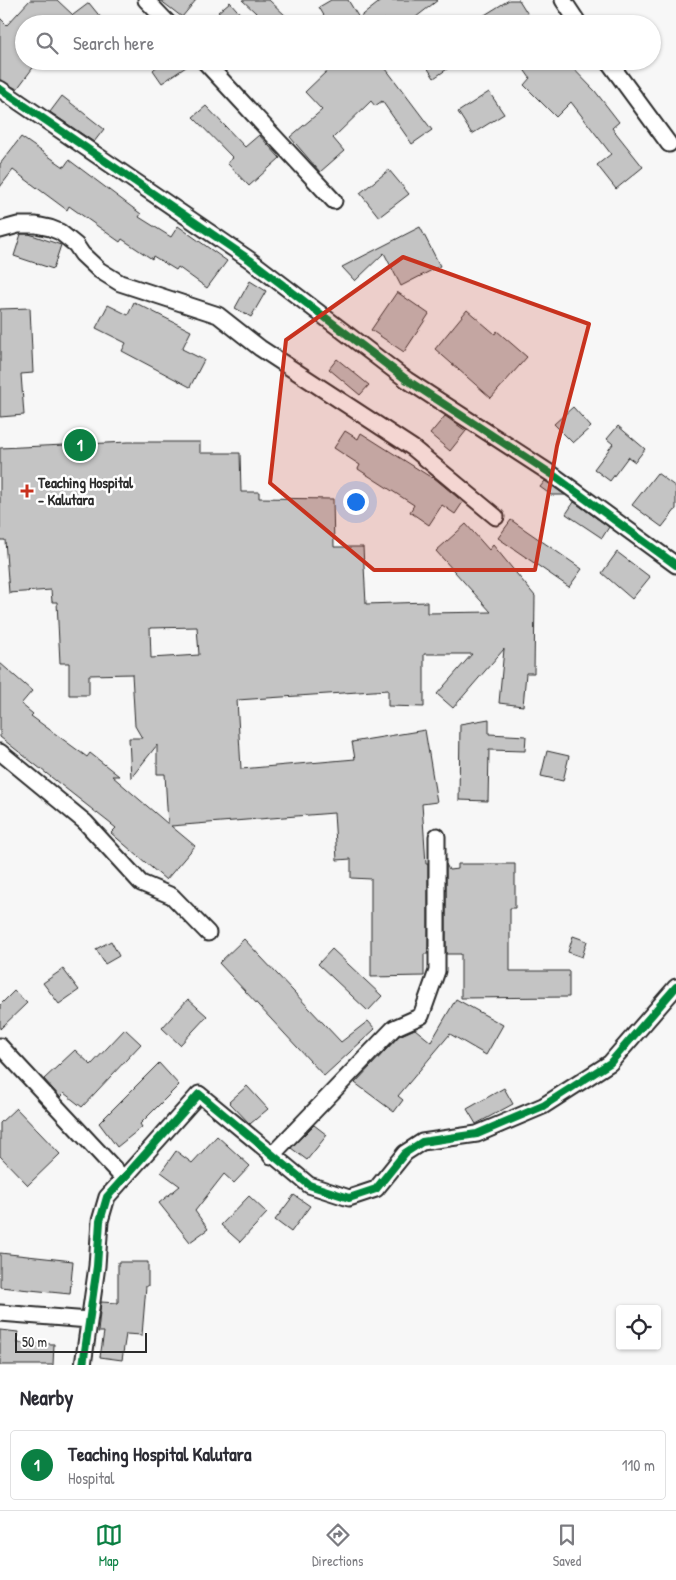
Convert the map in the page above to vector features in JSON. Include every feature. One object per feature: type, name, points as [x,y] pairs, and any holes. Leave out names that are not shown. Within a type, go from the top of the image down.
[{"type":"street","points":[[146,0],[160,15]]},
{"type":"street","points":[[563,0],[573,15]]},
{"type":"street","points":[[212,70],[334,201]]},
{"type":"street","points":[[615,70],[669,144]]},
{"type":"street","points":[[0,90],[250,260],[407,380],[553,475],[676,565]]},
{"type":"street","points":[[0,230],[27,225],[50,228],[60,232],[99,270],[120,283],[218,315],[267,353],[413,448],[496,517]]},
{"type":"street","points":[[0,752],[85,822],[141,883],[172,896],[208,933]]},
{"type":"street","points":[[271,1156],[394,1028],[421,1016],[437,971],[437,836]]},
{"type":"street","points":[[83,1365],[97,1266],[100,1221],[107,1197],[199,1094],[271,1156],[309,1185],[349,1198],[376,1189],[405,1153],[422,1142],[477,1134],[543,1106],[610,1063],[676,987]]},
{"type":"street","points":[[0,1046],[123,1178]]},
{"type":"street","points":[[0,1313],[89,1320]]},
{"type":"highlighted area","points":[[403,257],[589,324],[557,446],[535,570],[374,570],[270,483],[286,340]]},
{"type":"building","points":[[30,0],[57,0],[73,15],[16,15]]},
{"type":"building","points":[[160,0],[196,0],[184,15],[179,15]]},
{"type":"building","points":[[242,0],[269,0],[285,15],[258,15]]},
{"type":"building","points":[[331,0],[348,0],[357,15],[324,15],[319,7]]},
{"type":"building","points":[[382,0],[438,0],[419,15],[363,15]]},
{"type":"building","points":[[509,0],[519,0],[528,15],[485,15]]},
{"type":"building","points":[[230,2],[241,15],[220,15],[218,12]]},
{"type":"building","points":[[89,3],[99,15],[73,15]]},
{"type":"building","points":[[15,16],[15,70],[31,70],[17,89],[0,80],[0,18],[7,25]]},
{"type":"building","points":[[153,70],[182,70],[162,83]]},
{"type":"building","points":[[328,70],[387,70],[432,130],[412,144],[382,101],[375,106],[371,101],[333,138],[344,151],[320,172],[290,137],[322,110],[305,92]]},
{"type":"building","points":[[429,70],[446,70],[434,78]]},
{"type":"building","points":[[524,70],[575,70],[595,91],[619,122],[612,128],[643,167],[616,189],[597,165],[611,154],[571,102],[556,117],[524,85],[530,78]]},
{"type":"building","points":[[489,92],[504,114],[472,134],[458,112]]},
{"type":"building","points":[[62,96],[104,129],[94,142],[50,112]]},
{"type":"building","points":[[206,106],[245,147],[259,135],[280,158],[249,186],[227,163],[233,158],[193,117]]},
{"type":"building","points":[[21,137],[64,167],[69,160],[141,214],[139,217],[171,237],[178,226],[227,261],[207,288],[178,267],[176,270],[153,256],[152,259],[122,239],[120,242],[69,206],[67,210],[13,170],[0,187],[0,164]]},
{"type":"building","points":[[389,170],[409,194],[379,217],[360,193]]},
{"type":"building","points":[[420,227],[440,266],[401,286],[384,253],[355,281],[342,267]]},
{"type":"building","points":[[21,234],[29,234],[61,245],[53,269],[14,256]]},
{"type":"building","points":[[250,281],[266,291],[251,317],[235,308]]},
{"type":"building","points":[[397,292],[429,314],[404,352],[371,330]]},
{"type":"building","points":[[134,302],[191,331],[182,349],[204,360],[190,387],[122,351],[126,343],[96,328],[108,305],[128,315]]},
{"type":"building","points":[[30,308],[33,373],[21,374],[24,415],[0,417],[0,309]]},
{"type":"building","points":[[467,310],[495,334],[497,331],[527,357],[491,398],[435,349]]},
{"type":"building","points":[[337,359],[369,385],[360,395],[329,369]]},
{"type":"building","points":[[573,407],[591,427],[573,443],[554,424]]},
{"type":"building","points":[[445,416],[466,431],[450,451],[430,434]]},
{"type":"building","points":[[618,426],[645,449],[635,462],[628,457],[610,481],[594,469],[613,444],[607,439]]},
{"type":"building","points":[[345,431],[358,439],[361,433],[433,477],[463,502],[455,514],[442,505],[429,525],[410,512],[414,505],[358,469],[360,465],[334,448]]},
{"type":"building","points":[[128,442],[200,442],[200,453],[240,453],[241,492],[259,492],[259,498],[333,499],[334,547],[363,547],[366,604],[427,602],[427,613],[491,612],[436,551],[466,524],[489,550],[493,545],[535,596],[534,673],[526,673],[523,706],[499,703],[504,649],[453,708],[437,694],[472,654],[424,654],[424,707],[388,706],[388,690],[237,700],[241,769],[355,759],[352,742],[425,730],[437,802],[422,804],[426,864],[428,864],[428,954],[424,954],[424,976],[371,977],[371,879],[351,878],[351,859],[337,860],[334,813],[171,826],[195,846],[166,880],[111,833],[116,828],[0,737],[0,663],[32,691],[21,704],[33,714],[31,716],[87,757],[90,753],[119,776],[112,776],[168,824],[165,774],[157,774],[157,745],[131,778],[129,738],[142,738],[135,726],[132,674],[89,675],[89,695],[69,695],[69,663],[60,663],[57,602],[52,602],[51,590],[9,593],[5,540],[0,540],[0,448]],"holes":[[[197,627],[199,655],[151,658],[150,628]]]},
{"type":"building","points":[[657,473],[676,487],[676,509],[662,527],[632,505]]},
{"type":"building","points":[[545,481],[565,495],[551,495],[540,487]]},
{"type":"building","points":[[574,502],[609,527],[602,538],[566,514]]},
{"type":"building","points":[[511,520],[582,569],[569,587],[498,538]]},
{"type":"building","points":[[617,552],[650,577],[632,599],[602,573]]},
{"type":"building","points":[[489,719],[489,734],[526,736],[525,751],[489,750],[488,801],[459,800],[460,724]]},
{"type":"building","points":[[547,751],[569,756],[563,781],[541,776]]},
{"type":"building","points":[[446,864],[449,870],[458,869],[458,864],[515,864],[515,908],[510,908],[510,971],[569,971],[569,997],[461,998],[461,954],[446,954]]},
{"type":"building","points":[[573,936],[587,941],[582,957],[568,952]]},
{"type":"building","points":[[244,939],[341,1042],[368,1021],[375,1029],[324,1076],[219,963]]},
{"type":"building","points":[[111,941],[119,956],[105,964],[96,949]]},
{"type":"building","points":[[332,949],[382,996],[368,1011],[318,964]]},
{"type":"building","points":[[63,969],[79,990],[59,1004],[43,983]]},
{"type":"building","points":[[14,991],[27,1003],[0,1029],[0,1005]]},
{"type":"building","points":[[188,999],[207,1016],[180,1045],[162,1028]]},
{"type":"building","points":[[456,999],[503,1025],[486,1055],[450,1034],[398,1096],[403,1100],[394,1112],[355,1083],[399,1036],[415,1029],[431,1042]]},
{"type":"building","points":[[125,1029],[141,1044],[82,1107],[64,1093],[60,1097],[44,1079],[75,1050],[91,1065]]},
{"type":"building","points":[[159,1063],[179,1085],[140,1124],[142,1127],[117,1147],[99,1123]]},
{"type":"building","points":[[247,1086],[268,1109],[250,1124],[229,1102]]},
{"type":"building","points":[[504,1088],[513,1104],[476,1124],[467,1109]]},
{"type":"building","points":[[16,1108],[60,1154],[28,1185],[0,1156],[0,1123]]},
{"type":"building","points":[[314,1125],[327,1135],[307,1160],[291,1148]]},
{"type":"building","points":[[217,1136],[250,1166],[234,1183],[224,1174],[195,1211],[208,1229],[190,1242],[159,1203],[180,1186],[161,1172],[176,1151],[192,1163]]},
{"type":"building","points":[[294,1195],[310,1206],[291,1232],[275,1220]]},
{"type":"building","points":[[249,1196],[267,1213],[240,1242],[221,1225]]},
{"type":"building","points":[[0,1253],[73,1261],[70,1294],[0,1287]]},
{"type":"building","points":[[118,1262],[148,1262],[148,1286],[146,1286],[142,1335],[126,1334],[122,1360],[100,1357],[104,1332],[98,1332],[101,1302],[118,1303]]},
{"type":"building","points":[[0,1330],[18,1332],[17,1343],[54,1344],[53,1365],[0,1365]]},
{"type":"cycle path","points":[[0,89],[250,260],[407,380],[553,475],[676,565]]},
{"type":"cycle path","points":[[83,1365],[97,1266],[100,1221],[107,1197],[199,1094],[309,1185],[349,1198],[376,1189],[405,1153],[422,1142],[477,1134],[543,1106],[610,1063],[676,987]]},
{"type":"place","name":"Teaching Hospital Kalutara","points":[[80,445]]},
{"type":"place","name":"Teaching Hospital - Kalutara","points":[[27,491]]}]
